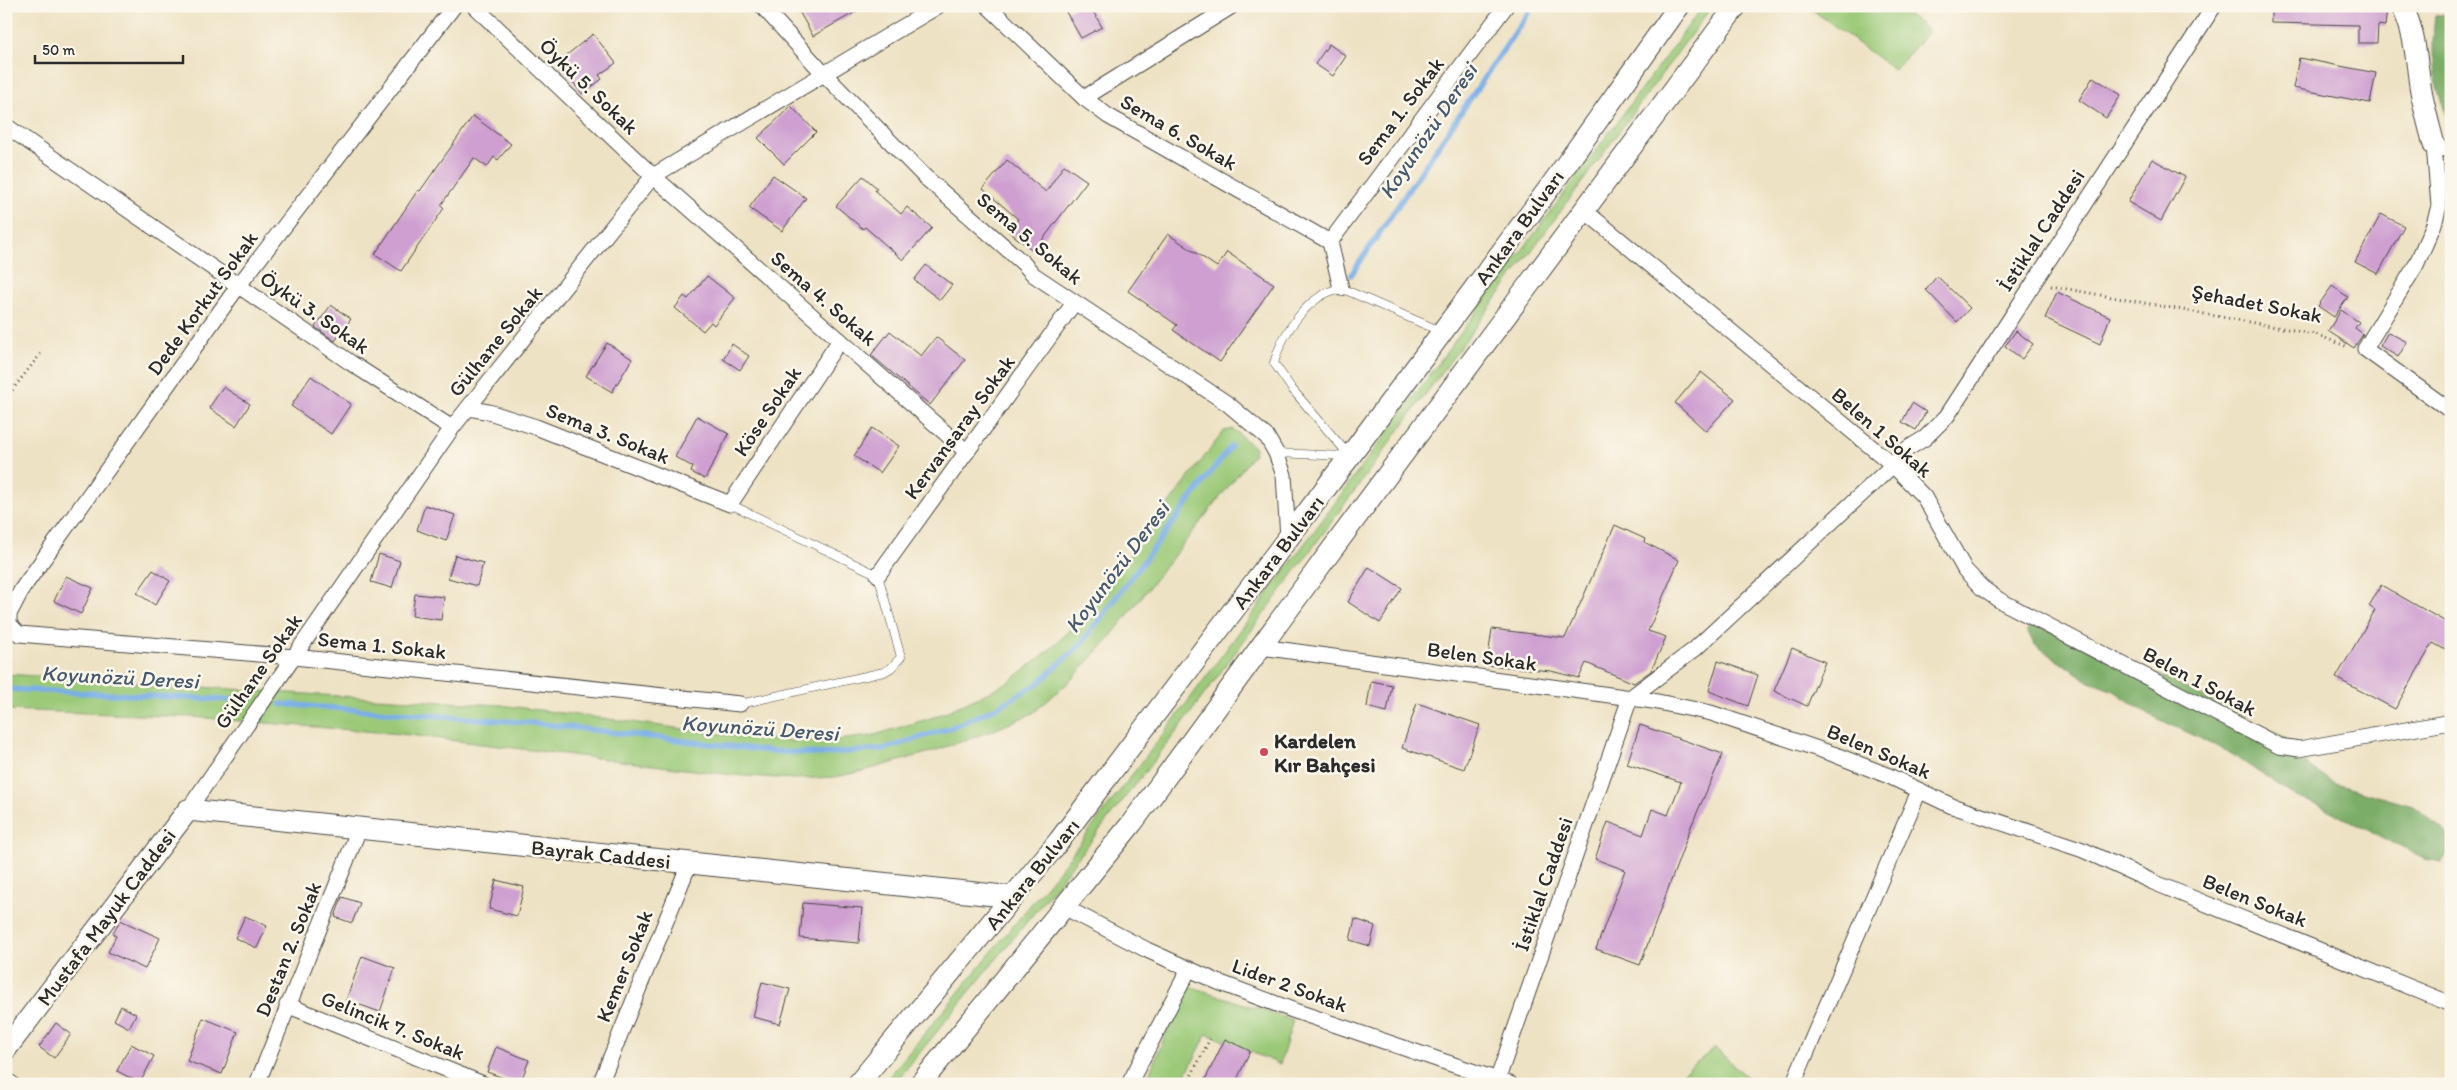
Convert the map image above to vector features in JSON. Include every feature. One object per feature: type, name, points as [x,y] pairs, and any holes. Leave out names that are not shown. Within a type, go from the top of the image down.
[{"type":"main road","name":"Ankara Bulvarı","points":[[858,1084],[1059,842],[1442,332],[1679,6]]},
{"type":"main road","name":"Ankara Bulvarı","points":[[920,1084],[1132,824],[1736,6]]},
{"type":"main road","points":[[2402,6],[2412,30],[2418,59],[2420,86],[2442,148]]},
{"type":"main road","name":"Bayrak Caddesi","points":[[188,810],[1013,897]]},
{"type":"main road","name":"Mustafa Mayuk Caddesi","points":[[6,1049],[188,810]]},
{"type":"street","name":"Dede Korkut Sokak","points":[[19,634],[9,624],[9,614],[14,601],[239,285],[454,6]]},
{"type":"street","name":"Öykü 5. Sokak","points":[[474,6],[653,176]]},
{"type":"street","name":"Sema 5. Sokak","points":[[762,6],[824,74],[926,176],[1034,275],[1228,404],[1267,437],[1276,453],[1284,475],[1288,538]]},
{"type":"street","name":"Gülhane Sokak","points":[[188,810],[452,428],[653,176],[938,6]]},
{"type":"street","name":"Sema 6. Sokak","points":[[988,6],[1084,98],[1108,116],[1330,242]]},
{"type":"street","points":[[1084,98],[1232,6]]},
{"type":"street","name":"Sema 1. Sokak","points":[[1330,242],[1506,6]]},
{"type":"street","name":"İstiklal Caddesi","points":[[1501,1082],[1630,698],[1695,648],[1893,465],[1907,449],[1925,438],[1947,416],[2032,282],[2214,6]]},
{"type":"street","name":"Öykü 3. Sokak","points":[[6,126],[351,363],[452,428]]},
{"type":"street","points":[[2442,148],[2440,206],[2434,224],[2416,265],[2365,349],[2451,411]]},
{"type":"street","name":"Sema 4. Sokak","points":[[653,176],[967,452]]},
{"type":"street","name":"Belen 1 Sokak","points":[[1585,211],[1893,465],[1924,497],[1965,570],[1993,596],[2279,746],[2299,749],[2451,722]]},
{"type":"street","points":[[1330,242],[1341,288]]},
{"type":"street","name":"Kervansaray Sokak","points":[[878,575],[1074,303]]},
{"type":"street","name":"Köse Sokak","points":[[730,504],[840,340]]},
{"type":"street","name":"Sema 3. Sokak","points":[[468,408],[489,412],[536,427],[730,504]]},
{"type":"street","name":"Sema 1. Sokak","points":[[19,634],[294,656],[740,704]]},
{"type":"street","name":"Belen Sokak","points":[[1261,647],[1630,698],[1711,713],[1841,757],[1984,818],[2083,850],[2153,882],[2451,1004]]},
{"type":"street","points":[[1793,1084],[1919,791]]},
{"type":"street","name":"Destan 2. Sokak","points":[[257,1084],[359,829]]},
{"type":"street","name":"Kemer Sokak","points":[[600,1084],[689,864]]},
{"type":"street","name":"Lider 2 Sokak","points":[[1064,907],[1189,969],[1295,1011],[1501,1082]]},
{"type":"street","points":[[1129,1084],[1189,969]]},
{"type":"street","name":"Gelincik 7. Sokak","points":[[288,1005],[483,1084]]},
{"type":"street","points":[[6,1080],[12,1084]]},
{"type":"lane","points":[[1350,456],[1292,389],[1274,363],[1278,349],[1290,329],[1316,299],[1328,291],[1341,288],[1442,332]]},
{"type":"lane","points":[[1276,453],[1350,456]]},
{"type":"lane","points":[[730,504],[878,575],[901,657],[891,668],[876,674],[740,704]]},
{"type":"path","name":"Şehadet Sokak","points":[[2032,282],[2315,334],[2363,353],[2365,349]]},
{"type":"path","points":[[6,398],[42,352]]},
{"type":"path","points":[[1187,1084],[1210,1039]]},
{"type":"green space","points":[[1703,6],[1712,6],[1181,726],[1048,896],[894,1084],[883,1084],[1064,864],[1183,708]]},
{"type":"green space","points":[[1807,6],[1879,6],[1882,8],[1884,6],[1897,6],[1929,31],[1895,70]]},
{"type":"green space","points":[[2451,13],[2451,121],[2440,97],[2437,84],[2434,70],[2433,43],[2435,16]]},
{"type":"green space","points":[[1233,429],[1255,448],[1254,454],[1107,641],[1070,681],[1033,713],[992,731],[934,751],[860,772],[834,777],[794,779],[733,775],[401,734],[192,717],[6,710],[6,674],[501,705],[737,736],[792,741],[829,741],[871,736],[934,717],[977,698],[1010,681],[1047,652],[1079,622],[1224,431]]},
{"type":"green space","points":[[2042,618],[2088,637],[2132,662],[2275,732],[2289,741],[2300,759],[2335,784],[2413,806],[2444,830],[2451,840],[2451,847],[2443,862],[2424,859],[2321,806],[2296,797],[2227,751],[2144,712],[2116,692],[2090,682],[2034,644],[2027,630]]},
{"type":"green space","points":[[1186,985],[1293,1020],[1280,1064],[1207,1034],[1181,1084],[1145,1084]]},
{"type":"green space","points":[[1715,1048],[1755,1084],[1669,1084]]},
{"type":"building","points":[[796,6],[866,6],[813,36]]},
{"type":"building","points":[[1077,6],[1090,6],[1102,27],[1081,38],[1066,12]]},
{"type":"building","points":[[2271,6],[2352,6],[2387,10],[2385,26],[2378,25],[2377,43],[2358,43],[2358,25],[2271,23]]},
{"type":"building","points":[[593,34],[616,63],[599,75],[602,79],[582,94],[558,62]]},
{"type":"building","points":[[1329,44],[1346,56],[1333,76],[1315,64]]},
{"type":"building","points":[[2299,58],[2376,73],[2370,103],[2293,88]]},
{"type":"building","points":[[2093,77],[2121,95],[2106,118],[2079,100]]},
{"type":"building","points":[[791,106],[816,132],[784,164],[758,138]]},
{"type":"building","points":[[473,116],[511,144],[498,160],[494,157],[487,167],[474,158],[441,205],[444,208],[401,271],[375,254],[418,190],[420,191]]},
{"type":"building","points":[[2152,159],[2185,177],[2161,221],[2128,202]]},
{"type":"building","points":[[1007,160],[1046,192],[1064,165],[1087,181],[1034,251],[1009,232],[1018,219],[983,189]]},
{"type":"building","points":[[773,175],[806,198],[782,231],[749,208]]},
{"type":"building","points":[[863,176],[877,188],[875,191],[901,214],[907,207],[932,228],[903,260],[865,227],[863,229],[836,206]]},
{"type":"building","points":[[2381,214],[2404,226],[2378,274],[2355,262]]},
{"type":"building","points":[[1168,234],[1217,267],[1227,252],[1274,284],[1220,362],[1173,330],[1177,325],[1128,291]]},
{"type":"building","points":[[926,265],[952,285],[940,300],[914,280]]},
{"type":"building","points":[[707,276],[735,298],[714,325],[711,322],[703,331],[675,308],[684,296],[688,299]]},
{"type":"building","points":[[1937,276],[1970,308],[1957,322],[1926,290]]},
{"type":"building","points":[[2332,286],[2348,297],[2334,317],[2318,306]]},
{"type":"building","points":[[2057,292],[2110,317],[2100,344],[2045,318]]},
{"type":"building","points":[[331,305],[351,319],[335,341],[315,327]]},
{"type":"building","points":[[2341,310],[2359,322],[2355,328],[2363,334],[2354,348],[2328,331]]},
{"type":"building","points":[[890,331],[921,356],[936,337],[965,360],[930,405],[871,355]]},
{"type":"building","points":[[2016,331],[2033,344],[2022,359],[2005,346]]},
{"type":"building","points":[[2388,332],[2407,342],[2398,357],[2380,346]]},
{"type":"building","points":[[607,343],[632,359],[612,392],[586,376]]},
{"type":"building","points":[[732,344],[749,356],[740,370],[723,359]]},
{"type":"building","points":[[1701,372],[1735,399],[1706,431],[1675,403]]},
{"type":"building","points":[[311,376],[351,404],[331,434],[291,406]]},
{"type":"building","points":[[223,387],[250,404],[236,426],[209,408]]},
{"type":"building","points":[[1912,403],[1926,412],[1916,430],[1902,422]]},
{"type":"building","points":[[697,416],[729,434],[705,479],[691,472],[693,467],[675,457]]},
{"type":"building","points":[[872,428],[899,446],[880,473],[854,456]]},
{"type":"building","points":[[425,505],[455,515],[446,541],[417,530]]},
{"type":"building","points":[[1615,525],[1645,539],[1644,542],[1679,560],[1648,631],[1666,637],[1651,671],[1634,683],[1586,663],[1579,678],[1551,671],[1487,665],[1492,629],[1565,638]]},
{"type":"building","points":[[379,554],[400,561],[392,588],[371,582]]},
{"type":"building","points":[[455,555],[483,563],[477,586],[448,578]]},
{"type":"building","points":[[1369,567],[1402,588],[1380,623],[1348,602]]},
{"type":"building","points":[[153,570],[170,581],[155,605],[137,593]]},
{"type":"building","points":[[66,576],[93,588],[81,614],[54,601]]},
{"type":"building","points":[[2381,585],[2451,625],[2451,653],[2433,643],[2395,709],[2336,678],[2375,610],[2369,606]]},
{"type":"building","points":[[415,594],[444,597],[441,620],[412,616]]},
{"type":"building","points":[[1792,648],[1825,662],[1807,706],[1774,691]]},
{"type":"building","points":[[1718,661],[1758,675],[1748,706],[1709,691]]},
{"type":"building","points":[[1371,681],[1392,685],[1387,712],[1367,707]]},
{"type":"building","points":[[1417,703],[1480,725],[1464,769],[1402,748]]},
{"type":"building","points":[[1640,725],[1723,754],[1692,824],[1640,965],[1596,949],[1625,870],[1595,859],[1608,822],[1643,835],[1652,809],[1668,815],[1681,782],[1627,764]]},
{"type":"building","points":[[496,880],[524,887],[517,916],[489,909]]},
{"type":"building","points":[[342,897],[360,903],[352,923],[335,917]]},
{"type":"building","points":[[803,903],[862,908],[859,943],[800,938]]},
{"type":"building","points":[[245,916],[267,926],[257,948],[235,938]]},
{"type":"building","points":[[1355,919],[1375,926],[1370,946],[1350,940]]},
{"type":"building","points":[[120,920],[160,938],[145,969],[108,952],[116,936],[113,934]]},
{"type":"building","points":[[362,956],[395,968],[380,1012],[346,1000]]},
{"type":"building","points":[[762,982],[790,989],[780,1024],[753,1017]]},
{"type":"building","points":[[121,1006],[136,1014],[129,1028],[114,1020]]},
{"type":"building","points":[[203,1018],[238,1032],[222,1074],[187,1061]]},
{"type":"building","points":[[56,1023],[71,1034],[54,1058],[39,1047]]},
{"type":"building","points":[[1225,1039],[1250,1051],[1235,1084],[1203,1084]]},
{"type":"building","points":[[131,1044],[154,1056],[140,1083],[117,1071]]},
{"type":"building","points":[[496,1047],[529,1060],[520,1084],[487,1072]]},
{"type":"waterway","name":"Koyunözü Deresi","points":[[1351,275],[1533,6]]},
{"type":"waterway","name":"Koyunözü Deresi","points":[[280,704],[534,723],[770,751],[821,754],[884,749],[950,728],[996,708],[1037,684],[1080,645],[1231,446]]},
{"type":"waterway","name":"Koyunözü Deresi","points":[[6,689],[232,700]]},
{"type":"place","name":"Kardelen Kır Bahçesi","points":[[1264,752]]}]
